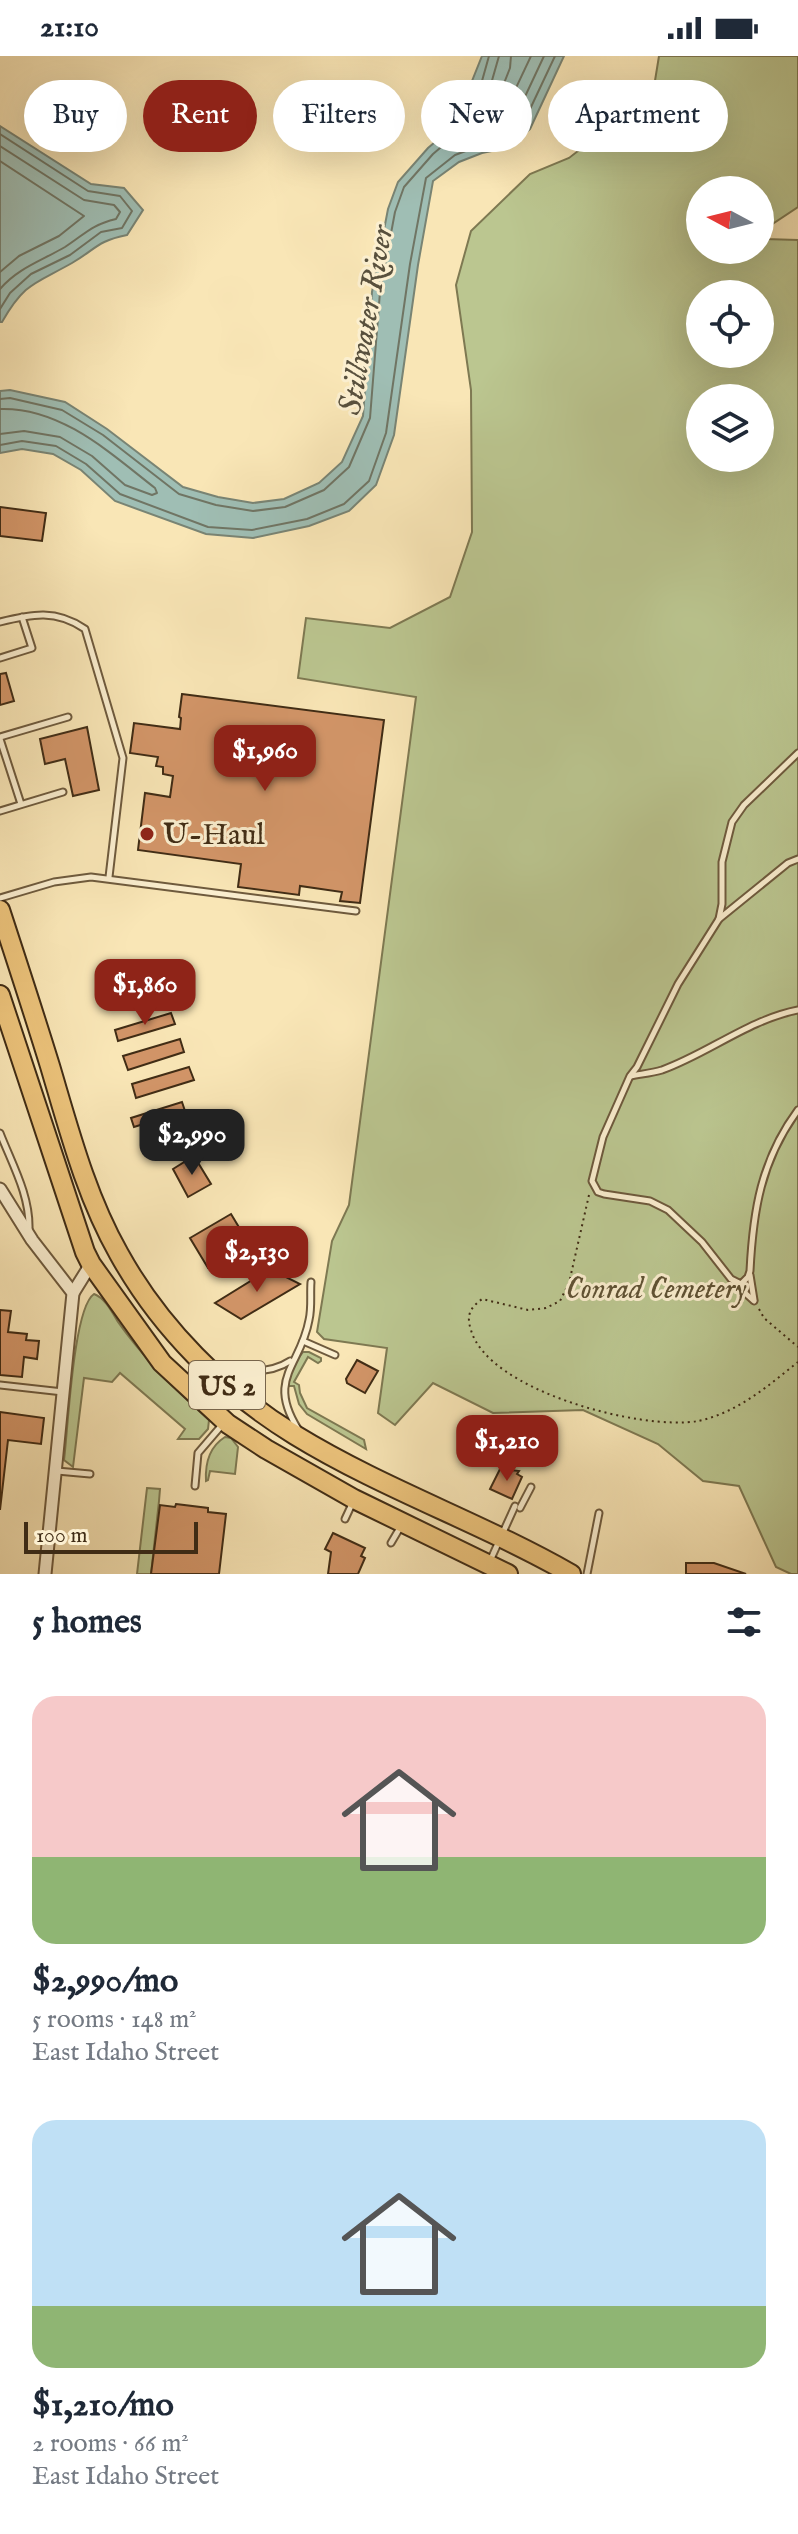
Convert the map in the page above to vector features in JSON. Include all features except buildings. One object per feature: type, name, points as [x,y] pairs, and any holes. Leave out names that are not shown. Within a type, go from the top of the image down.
[{"type":"highway","name":"US 2","points":[[0,910],[77,1155],[101,1218],[138,1285],[170,1327],[198,1358],[252,1405],[313,1445],[571,1574]]},
{"type":"highway","name":"US 2","points":[[0,995],[73,1221],[91,1264],[162,1363],[225,1421],[266,1449],[402,1524],[508,1574]]},
{"type":"street","points":[[0,1189],[28,1234],[73,1293]]},
{"type":"street","points":[[45,1574],[73,1293],[91,1264]]},
{"type":"lane","points":[[0,622],[22,616],[50,614],[71,619],[85,629],[123,758],[109,877]]},
{"type":"lane","points":[[0,658],[32,648],[22,616]]},
{"type":"lane","points":[[21,804],[0,738],[68,717]]},
{"type":"lane","points":[[719,919],[722,862],[732,822],[744,805],[798,753]]},
{"type":"lane","points":[[0,811],[63,792]]},
{"type":"lane","points":[[754,1301],[731,1279],[702,1242],[668,1210],[650,1201],[598,1192],[592,1181],[603,1137],[630,1076],[678,984],[719,919],[788,863],[798,859]]},
{"type":"lane","points":[[0,898],[66,879],[109,877],[356,911]]},
{"type":"lane","points":[[630,1076],[665,1069],[739,1031],[798,1010]]},
{"type":"lane","points":[[754,1301],[750,1271],[752,1228],[759,1188],[782,1135],[798,1110]]},
{"type":"lane","points":[[0,1133],[28,1209],[28,1234]]},
{"type":"lane","points":[[731,1279],[741,1284],[750,1271]]},
{"type":"lane","points":[[198,1358],[225,1368],[251,1371],[270,1370],[288,1364],[303,1341],[310,1320],[311,1282]]},
{"type":"lane","points":[[303,1341],[335,1355]]},
{"type":"lane","points":[[293,1357],[285,1392],[287,1409],[297,1428],[313,1445]]},
{"type":"lane","points":[[0,1385],[64,1392]]},
{"type":"lane","points":[[195,1486],[198,1453],[225,1421]]},
{"type":"lane","points":[[56,1470],[90,1474]]},
{"type":"lane","points":[[488,1565],[531,1487]]},
{"type":"lane","points":[[345,1519],[354,1499]]},
{"type":"lane","points":[[587,1574],[599,1513]]},
{"type":"lane","points":[[391,1543],[402,1524]]},
{"type":"path","points":[[592,1181],[578,1252],[560,1301],[546,1308],[528,1310],[482,1299],[472,1306],[468,1320],[473,1338],[494,1363],[528,1386],[569,1403],[659,1420],[697,1421],[749,1400],[798,1362]]},
{"type":"path","points":[[754,1301],[764,1318],[798,1347]]},
{"type":"green space","name":"Conrad Cemetery","points":[[659,56],[798,56],[798,207],[774,223],[774,176],[686,176],[686,264],[774,264],[774,239],[798,240],[798,1574],[776,1567],[739,1486],[703,1481],[658,1444],[583,1410],[493,1413],[433,1383],[395,1425],[378,1413],[387,1348],[324,1339],[317,1332],[332,1241],[349,1205],[416,697],[298,678],[306,618],[390,628],[450,597],[472,532],[471,390],[456,285],[471,231],[530,174],[577,152],[728,152],[728,80],[655,80]]},
{"type":"green space","points":[[94,1294],[105,1302],[149,1361],[209,1420],[208,1429],[199,1439],[178,1439],[185,1429],[120,1373],[112,1382],[84,1378],[73,1467],[64,1460],[76,1345],[87,1304]]},
{"type":"green space","points":[[303,1352],[321,1358],[318,1363],[308,1357],[294,1382],[299,1385],[307,1408],[364,1440],[366,1449],[307,1414],[299,1404],[294,1386],[288,1386],[292,1367]]},
{"type":"green space","points":[[225,1437],[231,1438],[238,1447],[235,1474],[210,1471],[206,1481],[209,1456]]},
{"type":"green space","points":[[147,1488],[160,1489],[151,1574],[137,1574]]},
{"type":"water","points":[[482,56],[564,56],[553,80],[548,80],[548,90],[532,125],[532,80],[472,80]]},
{"type":"water","points":[[0,126],[24,141],[24,152],[41,152],[91,184],[124,188],[143,210],[127,235],[103,243],[32,285],[0,322]]},
{"type":"water","points":[[424,152],[487,152],[459,162],[433,181],[394,435],[376,485],[349,511],[309,526],[253,538],[206,534],[115,501],[81,470],[53,454],[22,449],[0,453],[0,391],[10,390],[65,402],[107,429],[183,487],[253,503],[284,499],[319,483],[342,462],[363,416],[372,292],[388,209],[398,182]]},
{"type":"place","name":"U-Haul","points":[[147,834]]},
{"type":"water label","name":"Stillwater River","points":[[365,320]]}]
